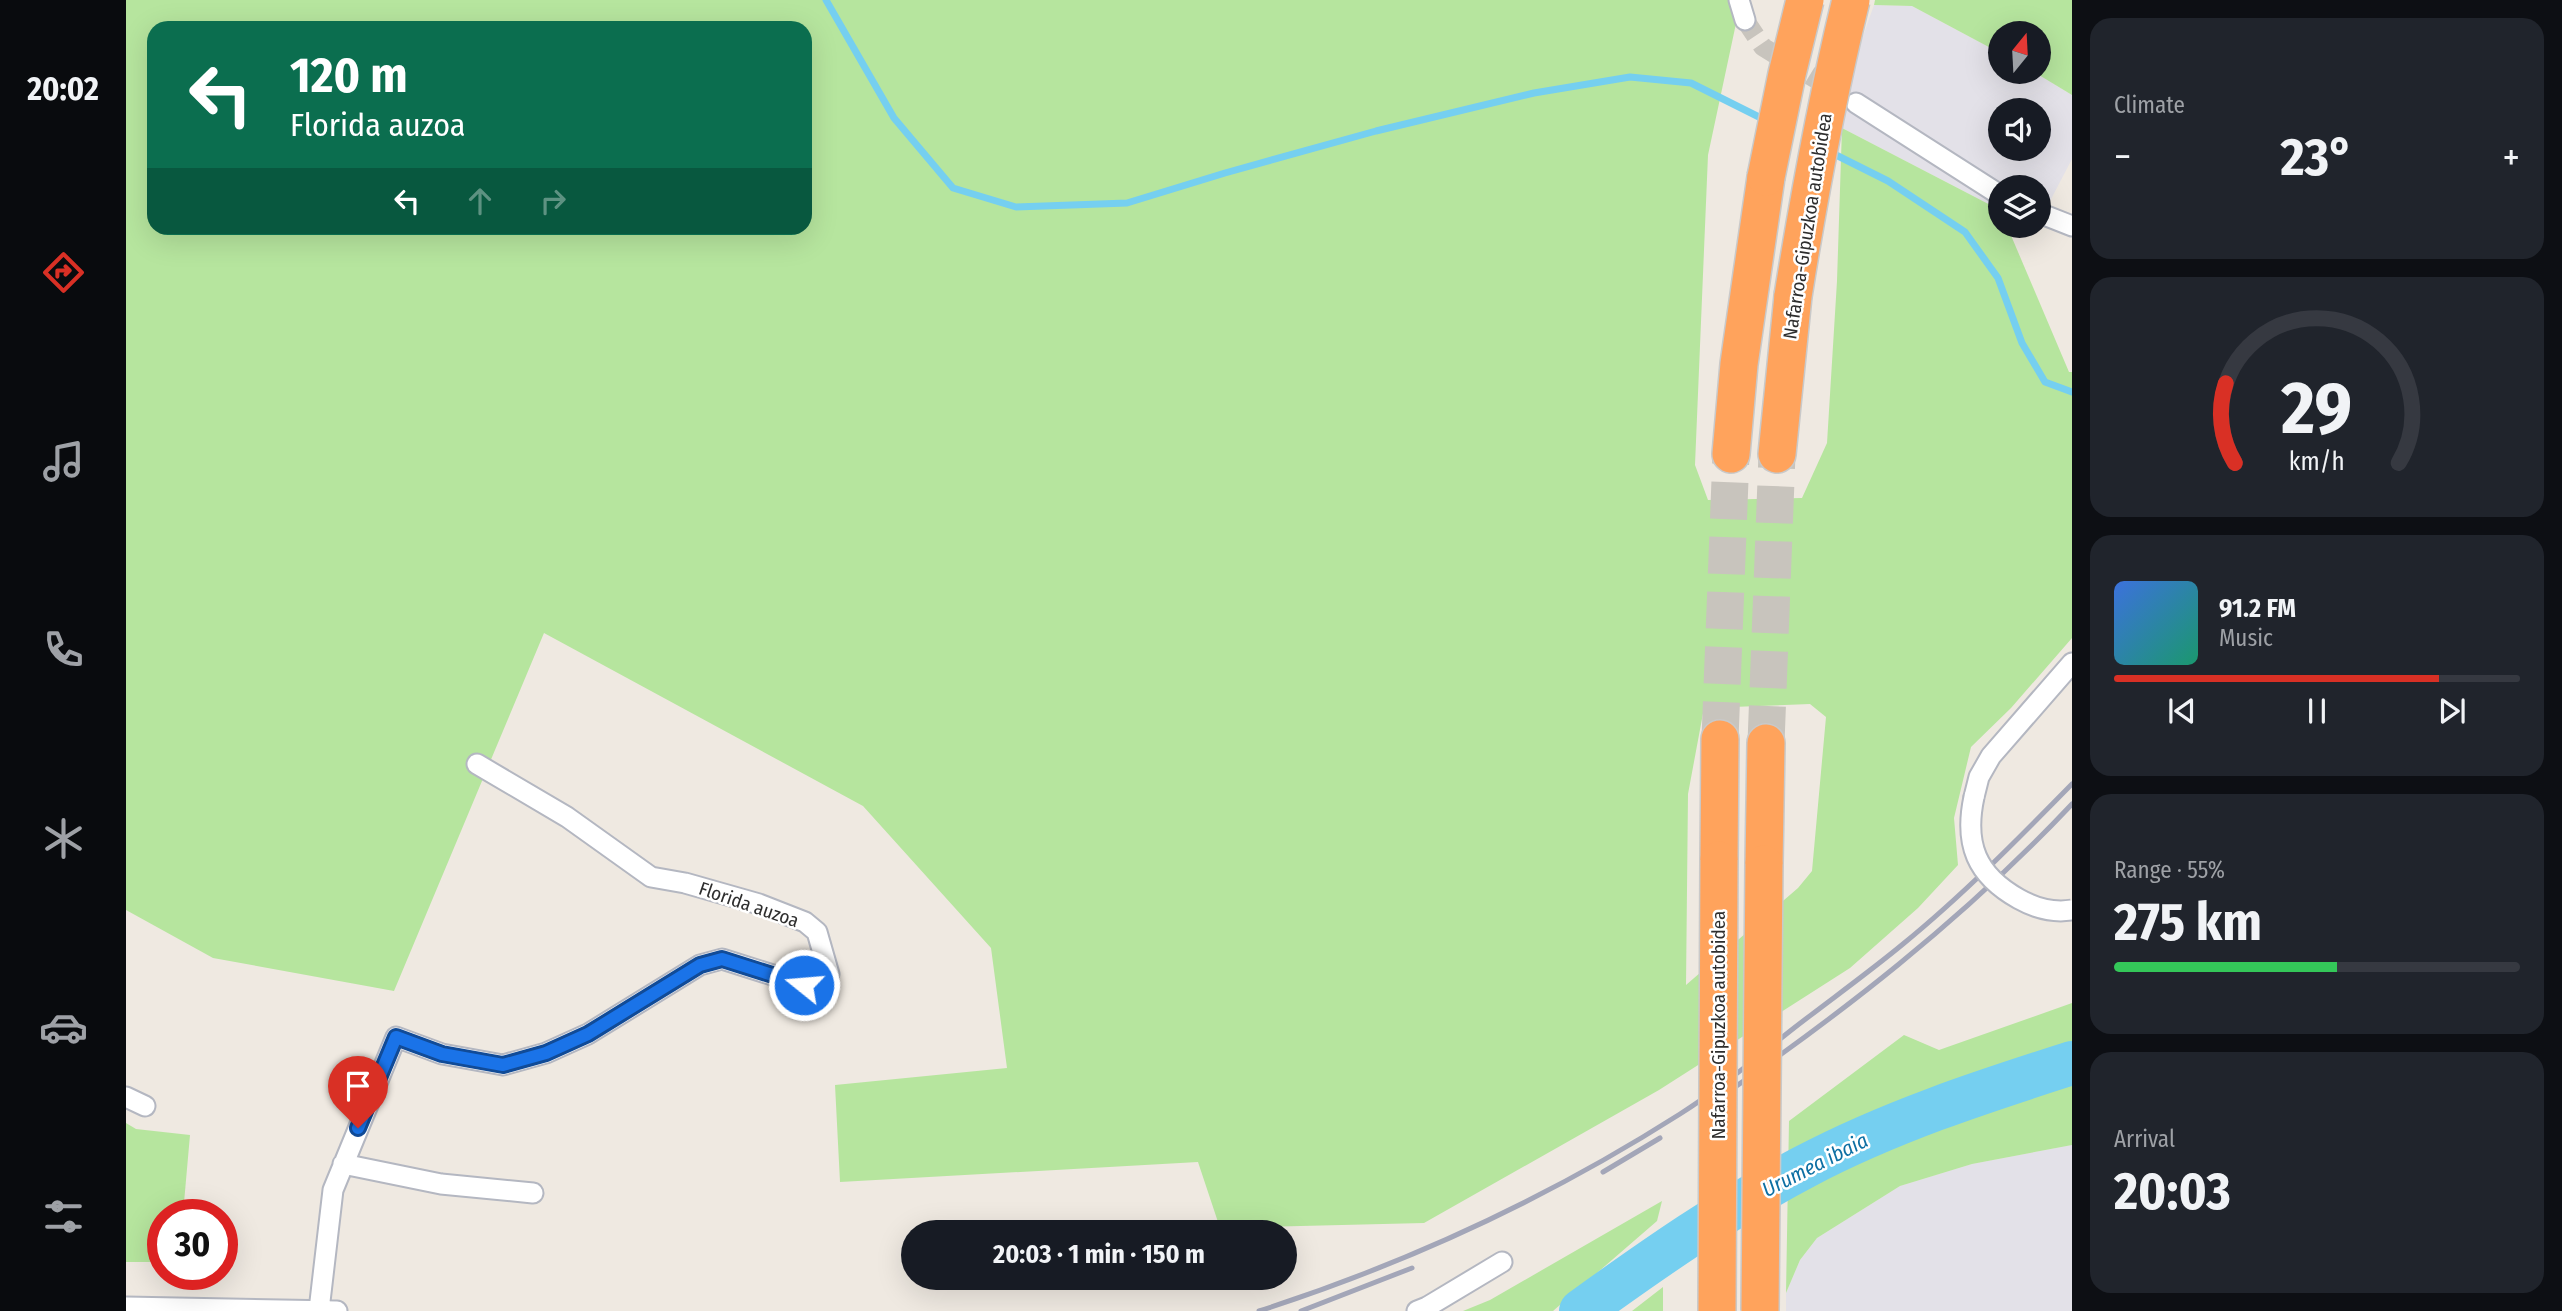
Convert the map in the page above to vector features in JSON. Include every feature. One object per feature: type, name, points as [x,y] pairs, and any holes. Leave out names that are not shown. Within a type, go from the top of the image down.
[{"type":"highway","points":[[1731,454],[1739,364],[1766,177],[1805,0]]},
{"type":"highway","name":"Nafarroa-Gipuzkoa autobidea","points":[[1777,454],[1793,296],[1813,173],[1851,0]]},
{"type":"highway","name":"Nafarroa-Gipuzkoa autobidea","points":[[1717,1311],[1720,739]]},
{"type":"highway","points":[[1760,1311],[1766,743]]},
{"type":"street","points":[[1739,0],[1745,20]]},
{"type":"street","points":[[1856,103],[1988,187]]},
{"type":"street","points":[[2051,218],[2072,226]]},
{"type":"street","points":[[2072,663],[1991,756],[1979,777],[1970,817],[1970,832],[1979,863],[1989,877],[2012,895],[2033,906],[2056,911],[2072,910]]},
{"type":"street","name":"Florida auzoa","points":[[319,1310],[333,1190],[396,1037],[442,1054],[503,1065],[546,1053],[588,1034],[700,965],[722,959],[804,985],[821,985],[829,974],[817,932],[804,922],[759,904],[685,883],[651,877],[567,817],[477,764]]},
{"type":"street","points":[[126,1097],[145,1106]]},
{"type":"street","points":[[343,1164],[441,1184],[533,1193]]},
{"type":"street","points":[[1417,1311],[1502,1262]]},
{"type":"street","points":[[126,1307],[337,1311]]},
{"type":"shaded area","points":[[1874,5],[1912,6],[1988,47],[1988,84],[2051,82],[2072,95],[2072,159],[2051,199],[2051,175],[1988,175],[1988,204],[1842,128],[1848,78]]},
{"type":"shaded area","points":[[2072,1145],[2072,1311],[1786,1311],[1786,1293],[1800,1260],[1817,1238],[1900,1186],[1972,1164]]},
{"type":"green space","points":[[126,0],[1741,0],[1708,155],[1695,465],[1708,500],[1802,498],[1827,443],[1837,281],[1842,128],[1988,204],[1988,238],[2012,238],[2069,372],[2072,372],[2072,638],[2011,708],[1971,747],[1954,818],[1958,865],[1918,908],[1850,968],[1659,1090],[1424,1223],[1297,1226],[1297,1220],[1217,1220],[1198,1162],[840,1182],[835,1085],[1007,1068],[991,948],[863,806],[544,633],[394,991],[213,958],[126,910]],"holes":[[[1810,704],[1826,717],[1812,871],[1798,888],[1686,985],[1688,794],[1704,708]]]},
{"type":"green space","points":[[1875,0],[2072,0],[2072,95],[2051,82],[2051,21],[1988,21],[1988,47],[1912,6],[1874,5]]},
{"type":"green space","points":[[2072,1003],[2072,1145],[1972,1164],[1900,1186],[1817,1238],[1800,1260],[1786,1293],[1789,1121],[1904,1035],[1939,1050]]},
{"type":"green space","points":[[126,1123],[136,1129],[190,1135],[184,1199],[147,1199],[147,1262],[126,1262]]},
{"type":"green space","points":[[1662,1201],[1657,1221],[1553,1311],[1463,1311],[1490,1300]]},
{"type":"green space","points":[[1663,1287],[1663,1311],[1632,1311]]},
{"type":"waterway","points":[[826,0],[894,118],[953,188],[1016,207],[1127,203],[1376,131],[1534,93],[1630,77],[1691,83],[1767,121]]},
{"type":"waterway","points":[[1828,151],[1888,181],[1965,232],[1998,278],[2022,343],[2045,382],[2072,392]]},
{"type":"waterway","name":"Urumea ibaia","points":[[1581,1311],[1690,1235],[1746,1199],[1804,1167],[1902,1122],[2072,1063]]},
{"type":"tunnel","points":[[1745,20],[1763,47],[1837,92]]},
{"type":"tunnel","points":[[1720,739],[1731,454]]},
{"type":"tunnel","points":[[1766,743],[1777,454]]},
{"type":"railway","points":[[1259,1311],[1369,1272],[1476,1226],[1528,1201],[1680,1114],[1724,1083],[1925,925],[1990,866],[2072,784]]},
{"type":"railway","points":[[1709,1105],[1805,1037],[1899,964],[1988,887],[2072,804]]},
{"type":"railway","points":[[1603,1172],[1660,1138]]},
{"type":"railway","points":[[1301,1311],[1412,1268]]},
{"type":"route","points":[[358,1128],[396,1037],[442,1054],[503,1065],[546,1053],[588,1034],[700,965],[722,959],[804,985]]}]
